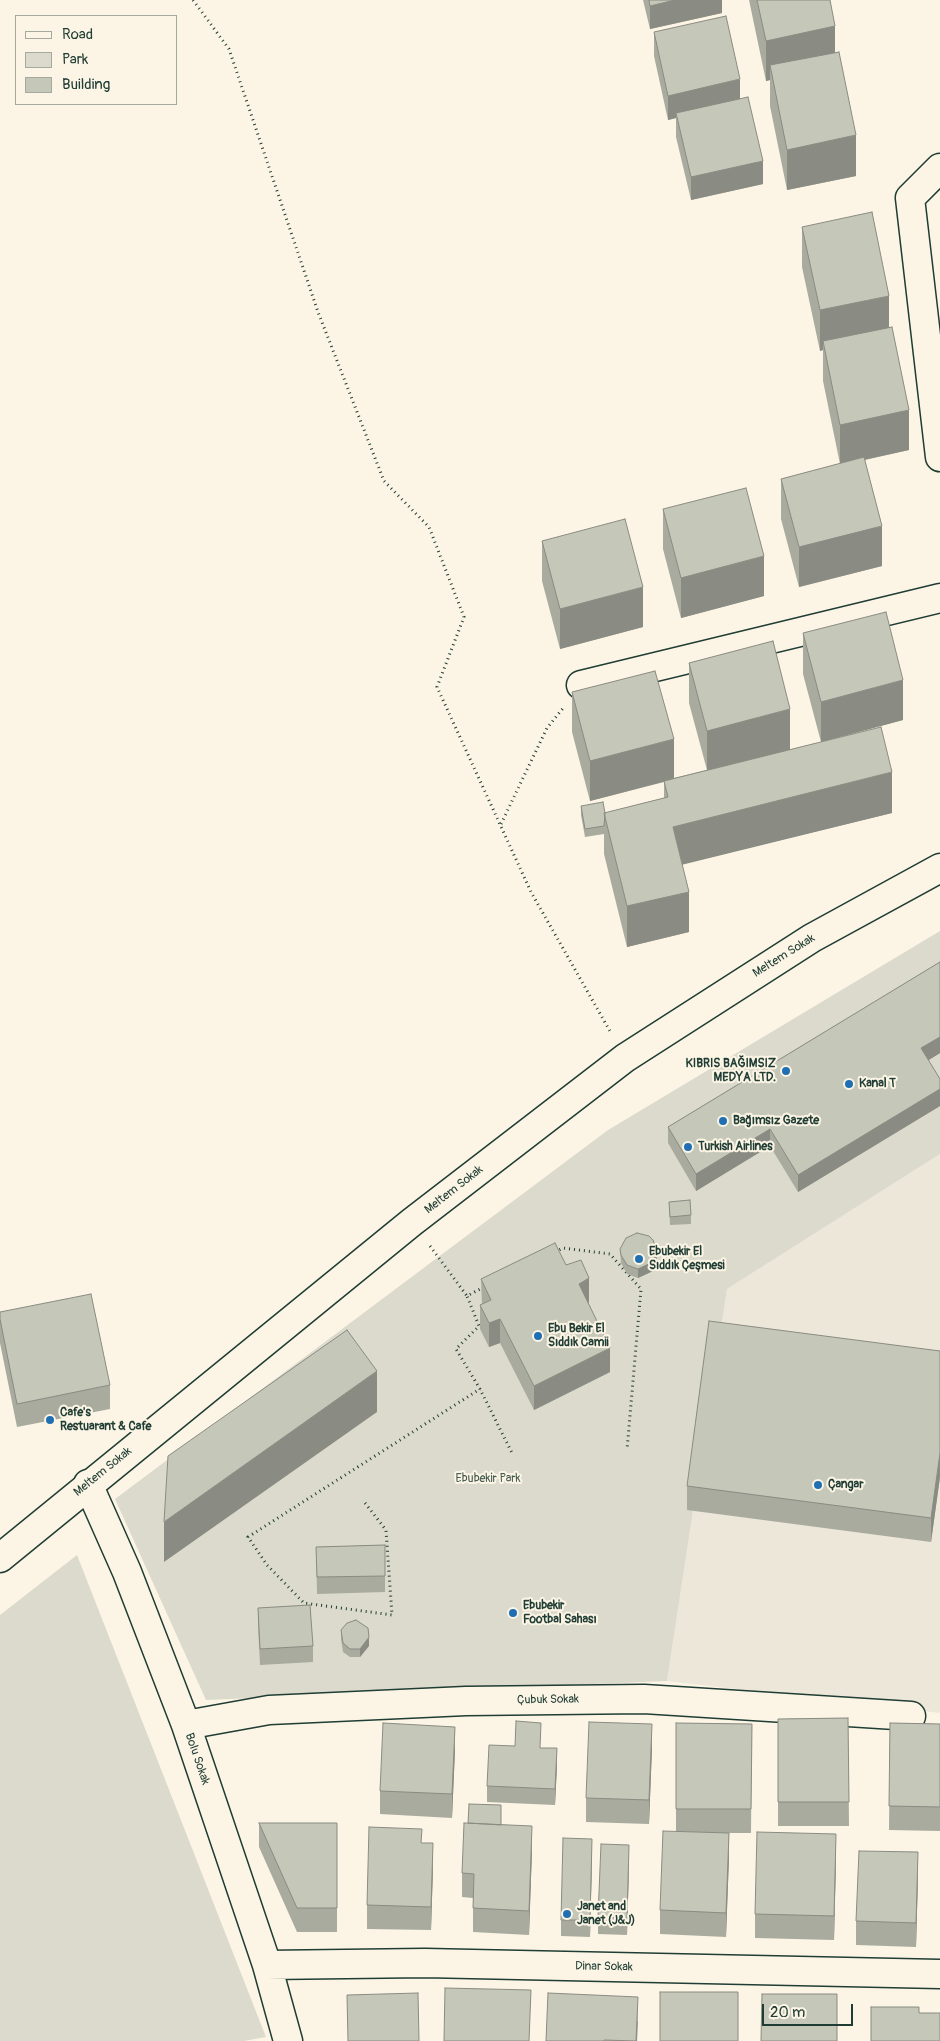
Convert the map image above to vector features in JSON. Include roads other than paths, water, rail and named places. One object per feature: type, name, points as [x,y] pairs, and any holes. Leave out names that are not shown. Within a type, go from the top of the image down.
[{"type":"street","points":[[940,168],[910,198],[940,457]]},
{"type":"street","points":[[581,685],[940,598]]},
{"type":"street","name":"Meltem Sokak","points":[[0,1558],[88,1484],[412,1222],[625,1058],[812,938],[940,868]]},
{"type":"street","name":"Bolu Sokak","points":[[88,1484],[127,1572],[186,1725],[268,1965],[288,2041]]},
{"type":"street","name":"Çubuk Sokak","points":[[186,1725],[269,1710],[495,1701],[644,1699],[911,1716]]},
{"type":"street","name":"Dinar Sokak","points":[[268,1965],[434,1964],[940,1974]]},
{"type":"place","name":"KIBRIS BAĞIMSIZ MEDYA LTD.","points":[[786,1071]]},
{"type":"place","name":"Kanal T","points":[[849,1084]]},
{"type":"place","name":"Bağımsız Gazete","points":[[723,1121]]},
{"type":"place","name":"Turkish Airlines","points":[[688,1147]]},
{"type":"place","name":"Ebubekir El Sıddık Çeşmesi","points":[[639,1259]]},
{"type":"place","name":"Ebu Bekir El Sıddık Camii","points":[[538,1336]]},
{"type":"place","name":"Cafe's Restuarant & Cafe","points":[[50,1420]]},
{"type":"place","name":"Çangar","points":[[818,1485]]},
{"type":"place","name":"Ebubekir Footbal Sahası","points":[[513,1613]]},
{"type":"place","name":"Janet and Janet (J&J)","points":[[567,1914]]},
{"type":"park label","name":"Ebubekir Park","points":[[488,1479]]}]
